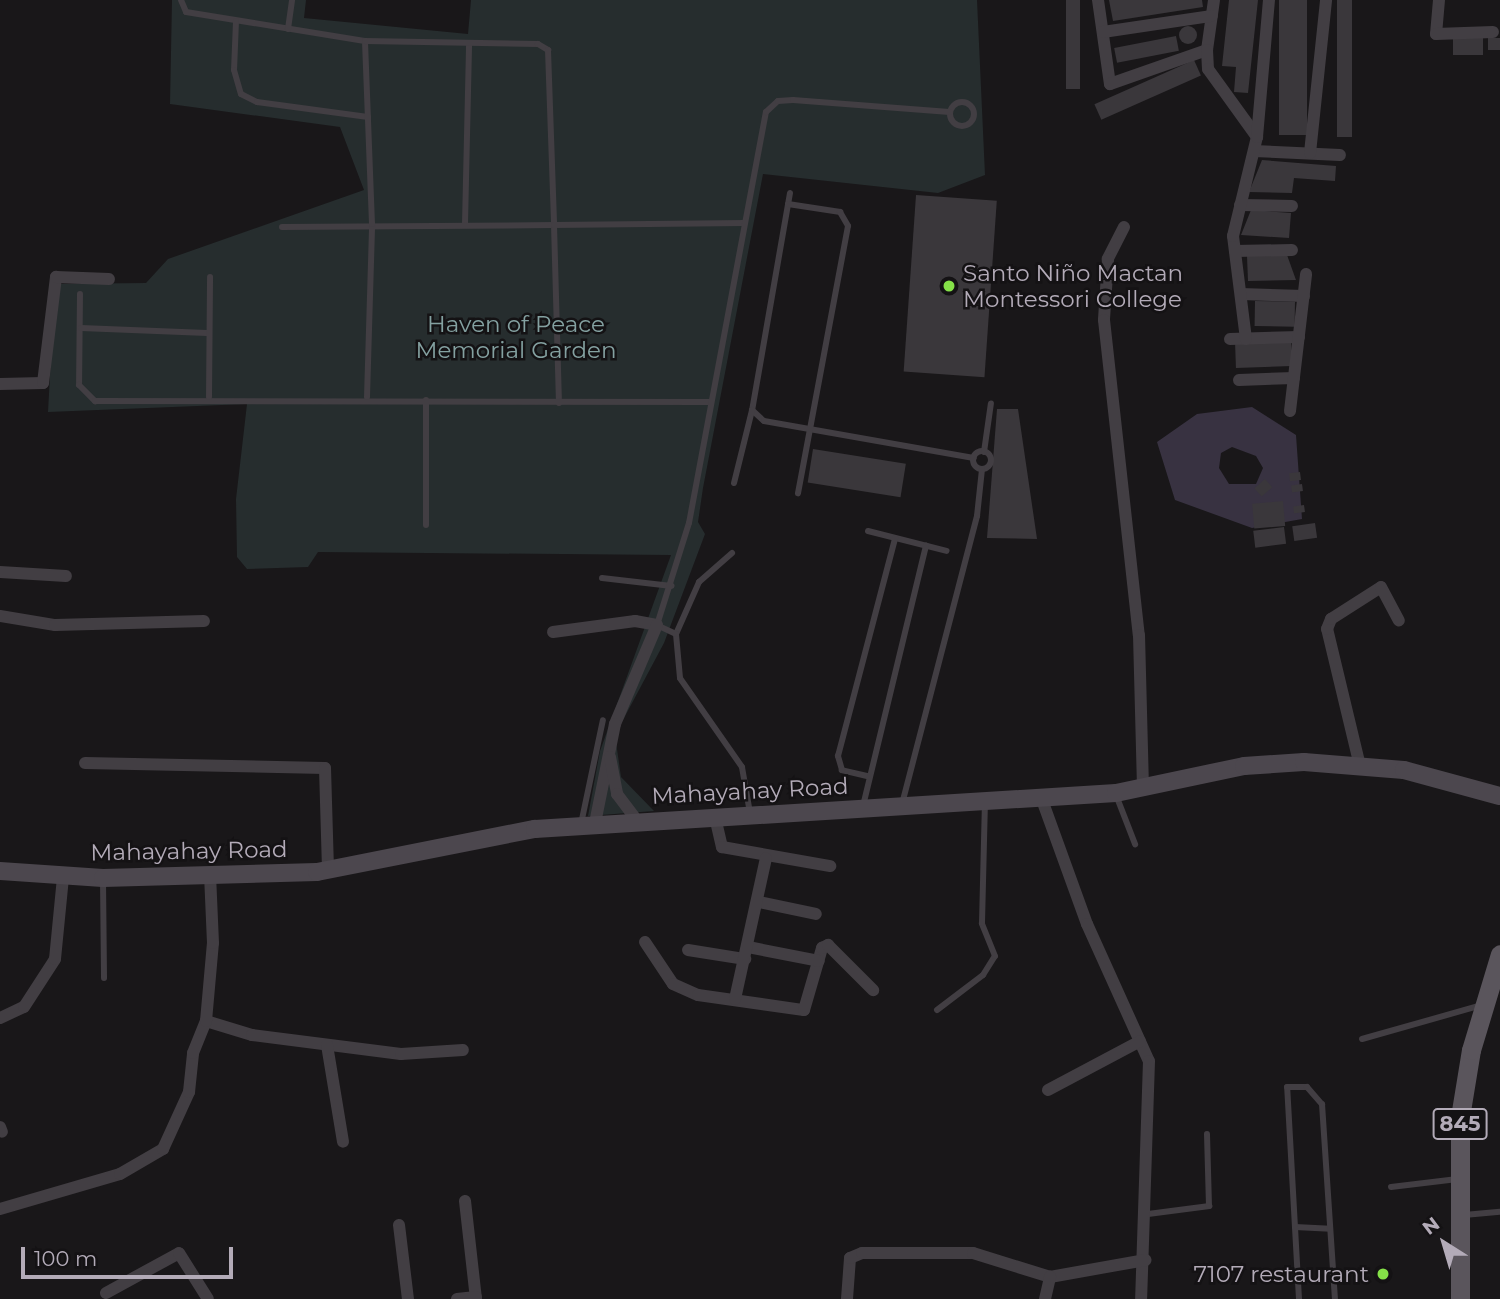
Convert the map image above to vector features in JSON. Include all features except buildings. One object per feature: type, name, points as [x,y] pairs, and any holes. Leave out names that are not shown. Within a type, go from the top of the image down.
[{"type":"main road","name":"845","points":[[1460,1299],[1460,1117],[1484,1004],[1500,954]]},
{"type":"street","points":[[1098,0],[1110,84],[1207,50]]},
{"type":"street","points":[[1214,0],[1207,50],[1208,69],[1257,137]]},
{"type":"street","points":[[1246,339],[1235,251],[1240,205],[1257,137],[1269,0]]},
{"type":"street","points":[[1310,153],[1326,0]]},
{"type":"street","points":[[1439,0],[1436,34],[1493,32]]},
{"type":"street","points":[[1103,32],[1212,16]]},
{"type":"street","points":[[1254,150],[1340,155]]},
{"type":"street","points":[[1240,205],[1292,206]]},
{"type":"street","points":[[1124,227],[1108,259],[1104,320],[1139,635],[1143,790]]},
{"type":"street","points":[[1235,251],[1292,250]]},
{"type":"street","points":[[1290,411],[1306,274]]},
{"type":"street","points":[[0,384],[43,383],[57,277],[109,279]]},
{"type":"street","points":[[1241,294],[1304,296]]},
{"type":"street","points":[[1230,339],[1299,337]]},
{"type":"street","points":[[1239,380],[1294,377]]},
{"type":"street","points":[[0,572],[66,576]]},
{"type":"street","points":[[1360,766],[1327,629],[1331,619],[1381,587],[1399,621]]},
{"type":"street","points":[[0,616],[61,625],[204,621]]},
{"type":"street","points":[[553,632],[635,621],[657,625],[609,750],[588,823]]},
{"type":"street","points":[[609,750],[617,794],[637,821]]},
{"type":"street","points":[[85,763],[325,768],[328,871]]},
{"type":"street","name":"Mahayahay Road","points":[[0,871],[103,878],[328,871],[588,823],[750,813],[901,809],[985,800],[1116,793],[1143,790],[1244,766],[1360,766],[1500,796]]},
{"type":"street","points":[[1041,797],[1087,925],[1149,1061],[1148,1214],[1141,1299]]},
{"type":"street","points":[[715,817],[719,845],[766,858],[830,866]]},
{"type":"street","points":[[735,999],[759,902],[766,858]]},
{"type":"street","points":[[0,1209],[120,1174],[157,1156],[189,1093],[193,1053],[206,1021],[213,943],[210,874]]},
{"type":"street","points":[[0,1018],[24,1007],[51,968],[63,877]]},
{"type":"street","points":[[759,902],[816,914]]},
{"type":"street","points":[[645,942],[678,988],[804,1010],[819,961],[828,945],[873,990]]},
{"type":"street","points":[[688,950],[819,961]]},
{"type":"street","points":[[206,1021],[252,1035],[327,1045],[429,1056],[463,1050]]},
{"type":"street","points":[[1048,1090],[1140,1041]]},
{"type":"street","points":[[327,1045],[343,1142]]},
{"type":"street","points":[[457,1299],[476,1298],[465,1201]]},
{"type":"street","points":[[399,1225],[408,1299]]},
{"type":"street","points":[[106,1293],[179,1253],[208,1299]]},
{"type":"street","points":[[847,1299],[850,1258],[862,1253],[973,1253],[1050,1277],[1145,1260]]},
{"type":"street","points":[[1045,1299],[1050,1277]]},
{"type":"lane","points":[[181,0],[186,12],[365,41],[538,44],[548,50],[559,403]]},
{"type":"lane","points":[[288,29],[292,0]]},
{"type":"lane","points":[[236,20],[234,70],[241,94],[368,117]]},
{"type":"lane","points":[[365,41],[372,224],[367,397]]},
{"type":"lane","points":[[465,224],[468,44]]},
{"type":"lane","points":[[676,634],[657,625],[672,586],[711,402],[766,113],[778,101],[950,112],[963,101],[974,117],[959,126],[950,112]]},
{"type":"lane","points":[[734,483],[752,410],[790,193]]},
{"type":"lane","points":[[788,204],[847,216],[812,428],[798,493]]},
{"type":"lane","points":[[282,227],[372,224],[744,223]]},
{"type":"lane","points":[[209,397],[207,333],[210,277]]},
{"type":"lane","points":[[80,294],[79,386],[88,398],[367,397],[559,403],[711,402]]},
{"type":"lane","points":[[81,328],[207,333]]},
{"type":"lane","points":[[426,400],[426,525]]},
{"type":"lane","points":[[982,469],[990,463],[984,452],[991,403]]},
{"type":"lane","points":[[752,410],[764,421],[974,458],[984,452]]},
{"type":"lane","points":[[901,809],[976,516],[982,469],[974,458]]},
{"type":"lane","points":[[867,531],[947,551]]},
{"type":"lane","points":[[867,776],[842,771],[838,756],[895,538]]},
{"type":"lane","points":[[863,811],[867,776],[926,546]]},
{"type":"lane","points":[[732,553],[699,582],[676,634],[680,678],[742,767],[750,813]]},
{"type":"lane","points":[[602,578],[672,586]]},
{"type":"lane","points":[[588,823],[603,720]]},
{"type":"lane","points":[[1116,793],[1135,844]]},
{"type":"lane","points":[[937,1010],[983,975],[995,956],[982,923],[985,800]]},
{"type":"lane","points":[[103,878],[104,978]]},
{"type":"lane","points":[[1362,1039],[1484,1004]]},
{"type":"lane","points":[[1299,1299],[1287,1087],[1307,1087],[1322,1104],[1335,1299]]},
{"type":"lane","points":[[1148,1214],[1209,1206],[1207,1134]]},
{"type":"lane","points":[[1391,1187],[1458,1179]]},
{"type":"lane","points":[[1458,1216],[1500,1212]]},
{"type":"lane","points":[[1295,1227],[1330,1229]]},
{"type":"green space","name":"Haven of Peace Memorial Garden","points":[[172,0],[306,0],[304,18],[468,34],[471,0],[977,0],[985,175],[938,193],[763,174],[703,488],[698,522],[705,534],[664,643],[615,735],[621,777],[654,811],[588,816],[600,751],[671,555],[318,552],[308,567],[247,569],[237,557],[236,499],[247,404],[48,412],[55,284],[146,283],[168,259],[364,190],[340,127],[170,104]]},
{"type":"shaded area","points":[[1252,407],[1296,435],[1302,519],[1252,528],[1175,500],[1157,442],[1197,414]],"holes":[[[1232,447],[1256,456],[1263,468],[1256,484],[1229,484],[1219,468],[1221,453]]]},
{"type":"place","name":"Santo Niño Mactan Montessori College","points":[[949,286]]},
{"type":"place","name":"7107 restaurant","points":[[1383,1274]]}]
